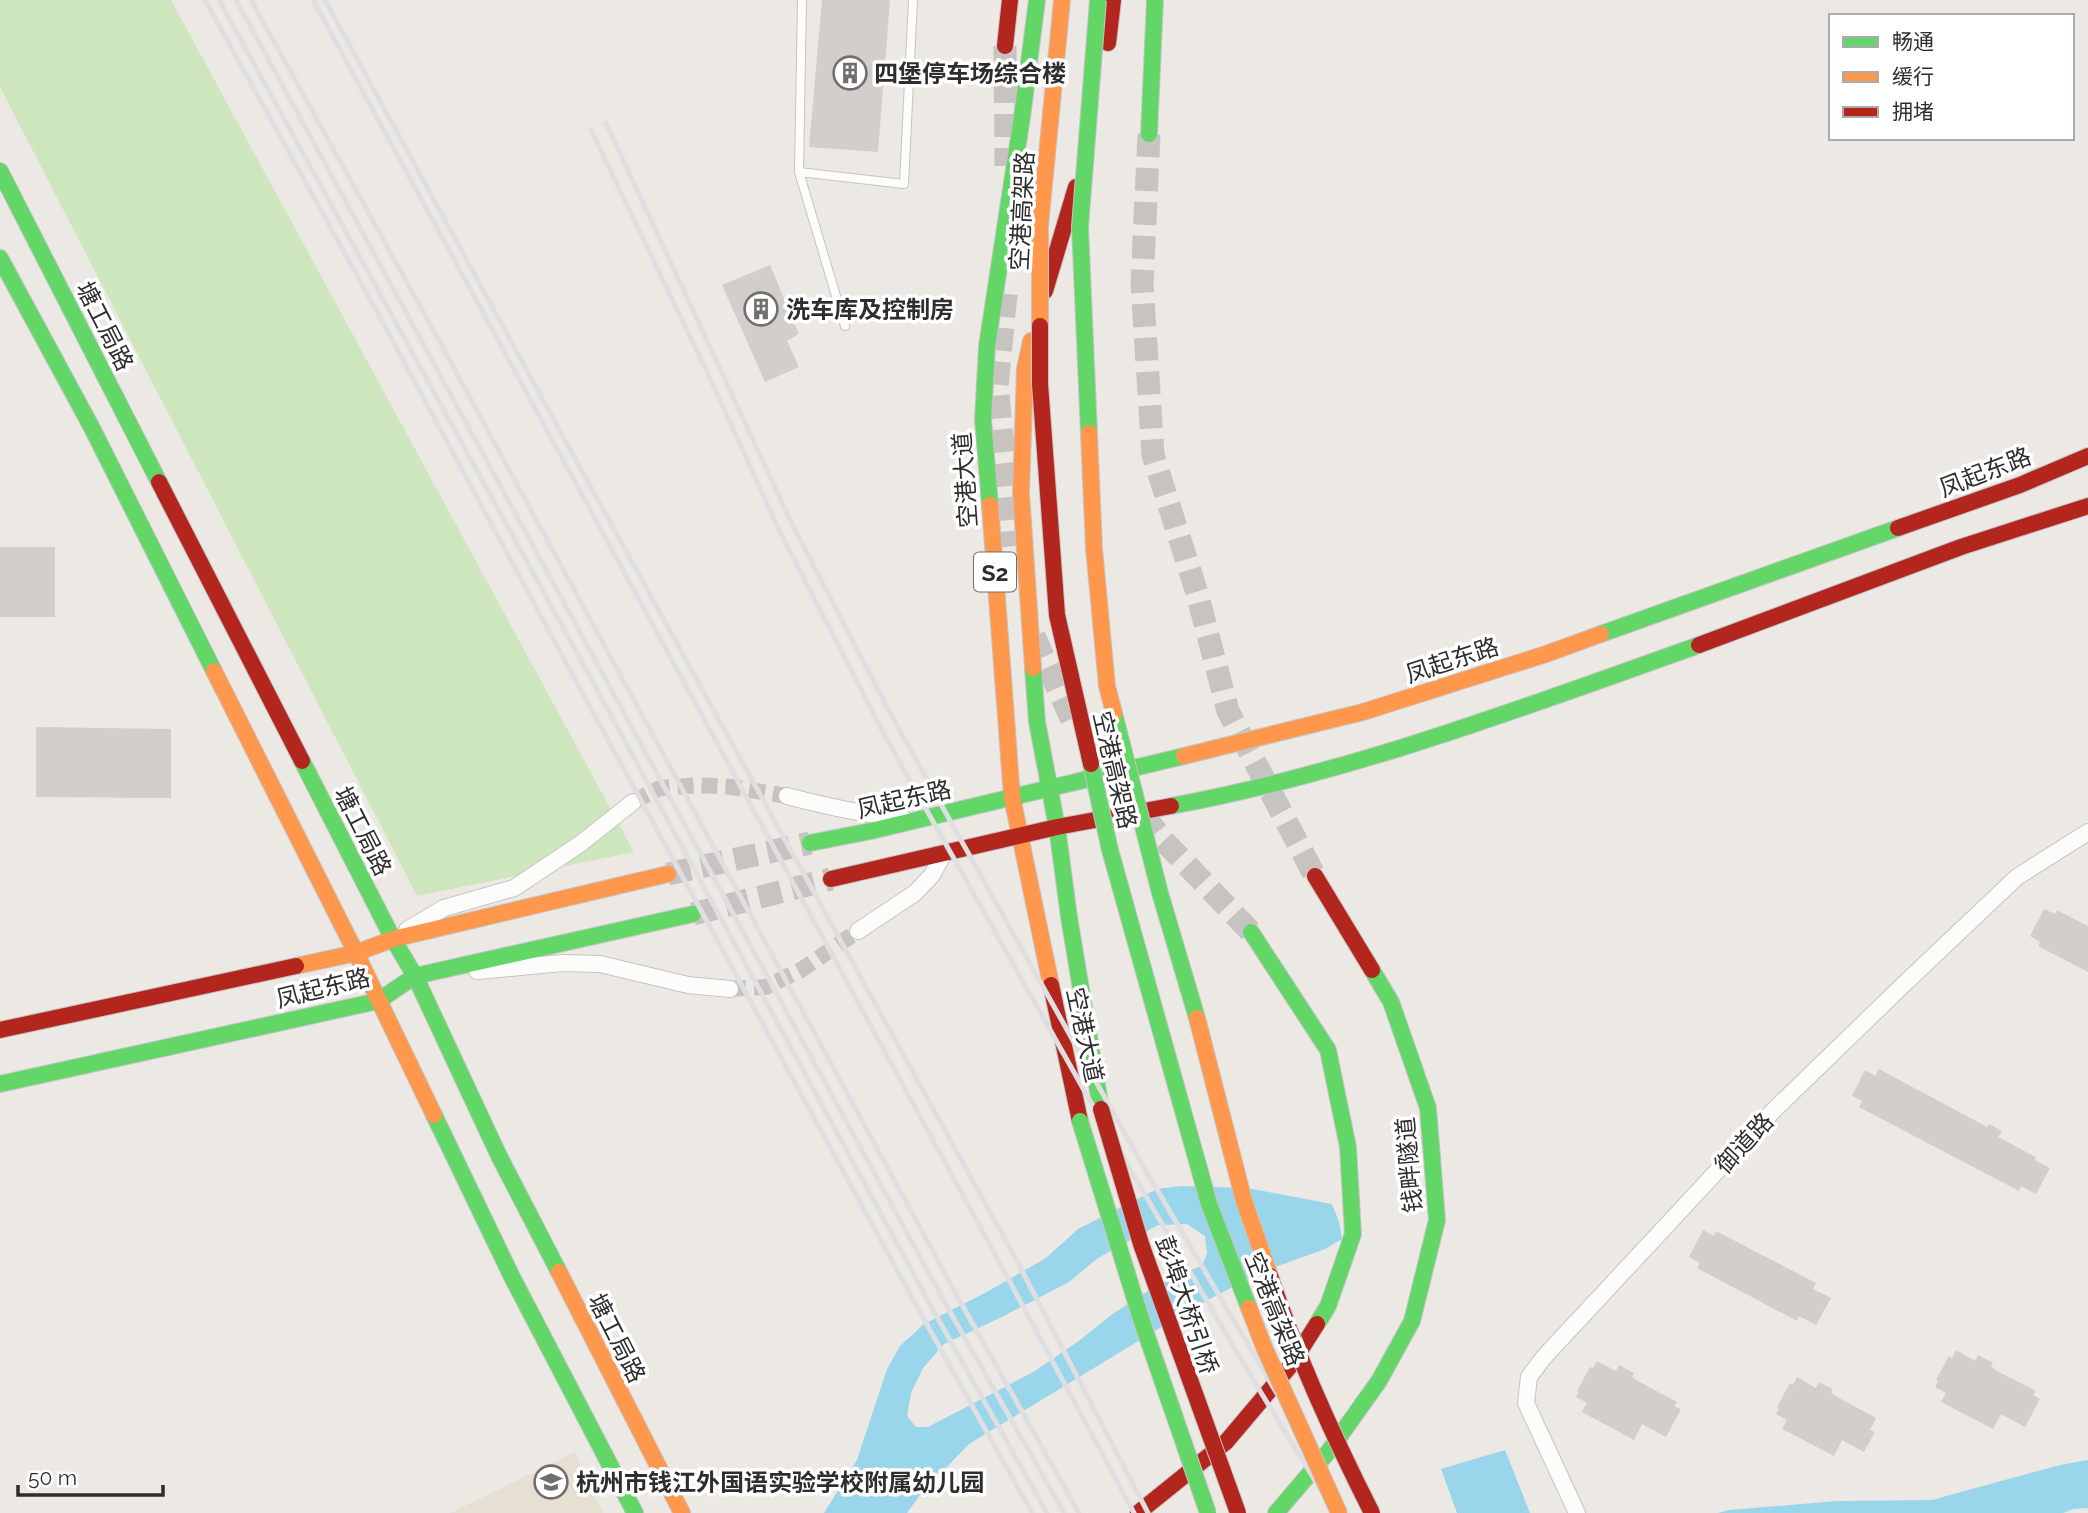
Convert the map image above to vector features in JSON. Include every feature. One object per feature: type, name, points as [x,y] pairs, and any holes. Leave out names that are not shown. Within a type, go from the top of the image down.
[{"type":"main road","points":[[1005,46],[1010,0]]},
{"type":"main road","name":"空港大道","points":[[1037,0],[987,346],[983,419],[1012,797],[1080,1121],[1142,1322],[1208,1513]]},
{"type":"main road","name":"空港高架路","points":[[1062,0],[1040,226],[1040,384],[1057,615],[1110,850],[1209,1204],[1264,1347],[1339,1513]]},
{"type":"main road","name":"空港高架路","points":[[1098,0],[1080,227],[1094,549],[1107,686],[1244,1201],[1282,1312],[1340,1450],[1372,1513]]},
{"type":"main road","name":"空港大道","points":[[1101,1109],[1057,827],[1037,722],[1021,494],[1025,369],[1036,320],[1087,150],[1102,81],[1113,0]]},
{"type":"main road","points":[[1150,134],[1155,0]]},
{"type":"main road","name":"塘工局路","points":[[0,171],[393,939],[415,976],[499,1156],[682,1513]]},
{"type":"main road","points":[[0,258],[92,428],[356,953],[512,1277],[635,1513]]},
{"type":"main road","name":"凤起东路","points":[[810,843],[1050,789],[1363,712],[1546,654],[2007,489],[2088,456]]},
{"type":"main road","points":[[831,879],[1057,827],[1198,801],[1332,768],[1527,706],[1961,547],[2088,506]]},
{"type":"main road","name":"凤起东路","points":[[0,1030],[356,953],[393,939],[668,874]]},
{"type":"main road","name":"钱畔隧道","points":[[1276,1513],[1329,1451],[1379,1381],[1406,1333],[1412,1321],[1437,1220],[1428,1108],[1391,1002],[1315,876]]},
{"type":"main road","name":"凤起东路","points":[[0,1084],[378,1001],[415,976],[693,914]]},
{"type":"main road","points":[[1138,1513],[1226,1442],[1291,1365],[1328,1306],[1353,1234],[1348,1147],[1328,1049],[1251,933]]},
{"type":"main road","name":"彭埠大桥引桥","points":[[1101,1109],[1141,1244],[1238,1513]]},
{"type":"street","points":[[787,796],[879,816],[919,819]]},
{"type":"street","points":[[393,939],[444,908],[514,887],[580,844],[633,802]]},
{"type":"street","name":"御道路","points":[[1577,1513],[1526,1403],[1529,1377],[1544,1357],[1775,1109],[2017,877],[2088,832]]},
{"type":"street","points":[[858,931],[915,893],[932,875],[944,853]]},
{"type":"street","points":[[415,976],[563,963],[600,964],[688,985],[730,989]]},
{"type":"lane","points":[[802,0],[799,172],[845,326]]},
{"type":"lane","points":[[799,172],[904,184],[913,0]]},
{"type":"shaded area","name":"杭州市钱江外国语实验学校附属幼儿园","points":[[575,1452],[603,1513],[450,1513]]},
{"type":"green space","points":[[0,0],[171,0],[634,852],[417,896],[0,87]]},
{"type":"water","points":[[1181,1186],[1247,1188],[1332,1204],[1342,1239],[1325,1249],[1259,1273],[1191,1309],[969,1444],[920,1495],[907,1513],[824,1513],[857,1460],[887,1369],[900,1346],[924,1324],[1046,1258],[1078,1229],[1157,1189]],"holes":[[[1187,1224],[1205,1236],[1207,1253],[1202,1266],[1168,1278],[1111,1315],[1035,1371],[928,1427],[916,1427],[907,1416],[911,1393],[923,1368],[944,1344],[1069,1282],[1098,1258],[1158,1225]]]},
{"type":"water","points":[[1505,1450],[1530,1513],[1457,1513],[1441,1469]]},
{"type":"water","points":[[2088,1460],[2088,1508],[2063,1513],[1718,1513],[1838,1501],[1932,1500],[2060,1465]]},
{"type":"building","name":"四堡停车场综合楼","points":[[822,0],[890,0],[878,152],[809,147]]},
{"type":"building","name":"洗车库及控制房","points":[[770,265],[799,334],[787,341],[799,367],[765,382],[722,285]]},
{"type":"building","points":[[0,547],[55,547],[55,617],[0,617]]},
{"type":"building","points":[[36,727],[171,729],[171,798],[36,797]]},
{"type":"building","points":[[2044,909],[2055,914],[2057,910],[2088,926],[2088,972],[2038,946],[2040,942],[2030,936]]},
{"type":"building","points":[[1879,1069],[1987,1127],[1989,1124],[2002,1131],[1998,1137],[2036,1157],[2035,1160],[2050,1168],[2036,1194],[2021,1186],[2019,1191],[1859,1107],[1862,1101],[1852,1096],[1865,1070],[1875,1076]]},
{"type":"building","points":[[1703,1230],[1714,1236],[1716,1231],[1816,1283],[1813,1289],[1831,1298],[1816,1325],[1799,1316],[1797,1321],[1697,1268],[1700,1263],[1689,1257]]},
{"type":"building","points":[[1956,1350],[1975,1361],[1978,1355],[1993,1363],[1991,1367],[1997,1371],[2036,1391],[2033,1395],[2040,1399],[2025,1427],[2001,1414],[1993,1429],[1941,1402],[1946,1393],[1935,1387],[1938,1381],[1936,1380],[1949,1356],[1952,1358]]},
{"type":"building","points":[[1597,1361],[1616,1371],[1619,1365],[1634,1373],[1632,1377],[1638,1381],[1677,1402],[1674,1406],[1681,1409],[1666,1437],[1642,1424],[1634,1440],[1582,1412],[1587,1403],[1576,1397],[1579,1392],[1577,1391],[1590,1367],[1593,1368]]},
{"type":"building","points":[[1797,1377],[1816,1388],[1819,1382],[1833,1389],[1831,1393],[1876,1418],[1870,1430],[1875,1432],[1864,1452],[1842,1440],[1834,1456],[1782,1429],[1787,1420],[1776,1414],[1779,1408],[1777,1407],[1790,1383],[1793,1385]]},
{"type":"tunnel","points":[[1005,46],[1006,166]]},
{"type":"tunnel","points":[[1149,134],[1142,284],[1153,455],[1197,593],[1228,711],[1315,876]]},
{"type":"tunnel","points":[[1006,294],[997,386],[1013,546]]},
{"type":"tunnel","points":[[1034,636],[1072,720]]},
{"type":"tunnel","points":[[633,802],[660,788],[699,785],[732,787],[787,796]]},
{"type":"tunnel","points":[[1143,814],[1163,840],[1251,932]]},
{"type":"tunnel","points":[[668,874],[810,843]]},
{"type":"tunnel","points":[[693,914],[831,879]]},
{"type":"tunnel","points":[[730,989],[766,987],[801,970],[858,931]]},
{"type":"railway","points":[[205,0],[1032,1513]]},
{"type":"railway","points":[[219,0],[932,1308],[1047,1513]]},
{"type":"railway","points":[[236,0],[944,1301],[1064,1513]]},
{"type":"railway","points":[[251,0],[436,335],[956,1294],[1079,1513]]},
{"type":"railway","points":[[313,0],[1134,1513]]},
{"type":"railway","points":[[325,0],[1018,1263],[1148,1513]]},
{"type":"railway","points":[[606,123],[792,524],[890,713],[1142,1164],[1347,1513]]},
{"type":"railway","points":[[591,130],[779,530],[885,736],[1089,1099],[1252,1378],[1335,1513]]},
{"type":"traffic: fast","points":[[990,505],[983,419],[987,346],[1037,0]]},
{"type":"traffic: fast","points":[[1089,433],[1080,227],[1098,0]]},
{"type":"traffic: fast","points":[[1149,134],[1155,0]]},
{"type":"traffic: fast","points":[[0,171],[159,482]]},
{"type":"traffic: fast","points":[[0,258],[92,428],[214,671]]},
{"type":"traffic: fast","points":[[1601,634],[1898,528]]},
{"type":"traffic: fast","points":[[1171,806],[1305,776],[1372,757],[1699,645]]},
{"type":"traffic: fast","points":[[1033,668],[1037,722],[1057,827],[1101,1109]]},
{"type":"traffic: fast","points":[[1114,713],[1160,893],[1197,1018]]},
{"type":"traffic: fast","points":[[810,843],[871,831],[1184,756]]},
{"type":"traffic: fast","points":[[302,761],[393,939],[415,976],[499,1156],[559,1272]]},
{"type":"traffic: fast","points":[[1091,764],[1110,850],[1209,1204],[1249,1308]]},
{"type":"traffic: fast","points":[[0,1084],[378,1001],[415,976],[693,914]]},
{"type":"traffic: fast","points":[[1251,932],[1328,1050],[1348,1147],[1353,1234],[1328,1306],[1317,1324]]},
{"type":"traffic: fast","points":[[1276,1513],[1329,1451],[1379,1381],[1412,1321],[1437,1220],[1428,1108],[1391,1002],[1372,970]]},
{"type":"traffic: fast","points":[[434,1115],[512,1277],[635,1513]]},
{"type":"traffic: fast","points":[[1080,1121],[1142,1322],[1208,1513]]},
{"type":"traffic: slow","points":[[1040,326],[1040,226],[1062,0]]},
{"type":"traffic: slow","points":[[1031,341],[1025,369],[1021,493],[1033,668]]},
{"type":"traffic: slow","points":[[1089,433],[1094,549],[1107,686],[1114,713]]},
{"type":"traffic: slow","points":[[990,505],[1012,797],[1051,985]]},
{"type":"traffic: slow","points":[[1184,756],[1363,712],[1601,634]]},
{"type":"traffic: slow","points":[[214,671],[434,1115]]},
{"type":"traffic: slow","points":[[296,966],[356,953],[393,939],[668,874]]},
{"type":"traffic: slow","points":[[1197,1018],[1244,1201],[1270,1276]]},
{"type":"traffic: slow","points":[[559,1272],[682,1513]]},
{"type":"traffic: slow","points":[[1249,1308],[1339,1513]]},
{"type":"traffic: jam","points":[[1005,46],[1010,0]]},
{"type":"traffic: jam","points":[[1108,43],[1113,0]]},
{"type":"traffic: jam","points":[[1045,291],[1076,187]]},
{"type":"traffic: jam","points":[[1040,326],[1040,384],[1057,615],[1091,764]]},
{"type":"traffic: jam","points":[[1898,528],[2020,485],[2088,456]]},
{"type":"traffic: jam","points":[[159,482],[302,761]]},
{"type":"traffic: jam","points":[[1699,645],[1961,547],[2088,506]]},
{"type":"traffic: jam","points":[[831,879],[1057,827],[1171,806]]},
{"type":"traffic: jam","points":[[1315,876],[1372,970]]},
{"type":"traffic: jam","points":[[0,1030],[296,966]]},
{"type":"traffic: jam","points":[[1051,985],[1080,1121]]},
{"type":"traffic: jam","points":[[1101,1109],[1141,1244],[1238,1513]]},
{"type":"traffic: jam","points":[[1270,1276],[1316,1396],[1372,1513]]},
{"type":"traffic: jam","points":[[1138,1513],[1226,1442],[1291,1365],[1317,1324]]},
{"type":"place","name":"四堡停车场综合楼","points":[[850,73]]},
{"type":"place","name":"洗车库及控制房","points":[[761,309]]},
{"type":"place","name":"杭州市钱江外国语实验学校附属幼儿园","points":[[551,1482]]}]
